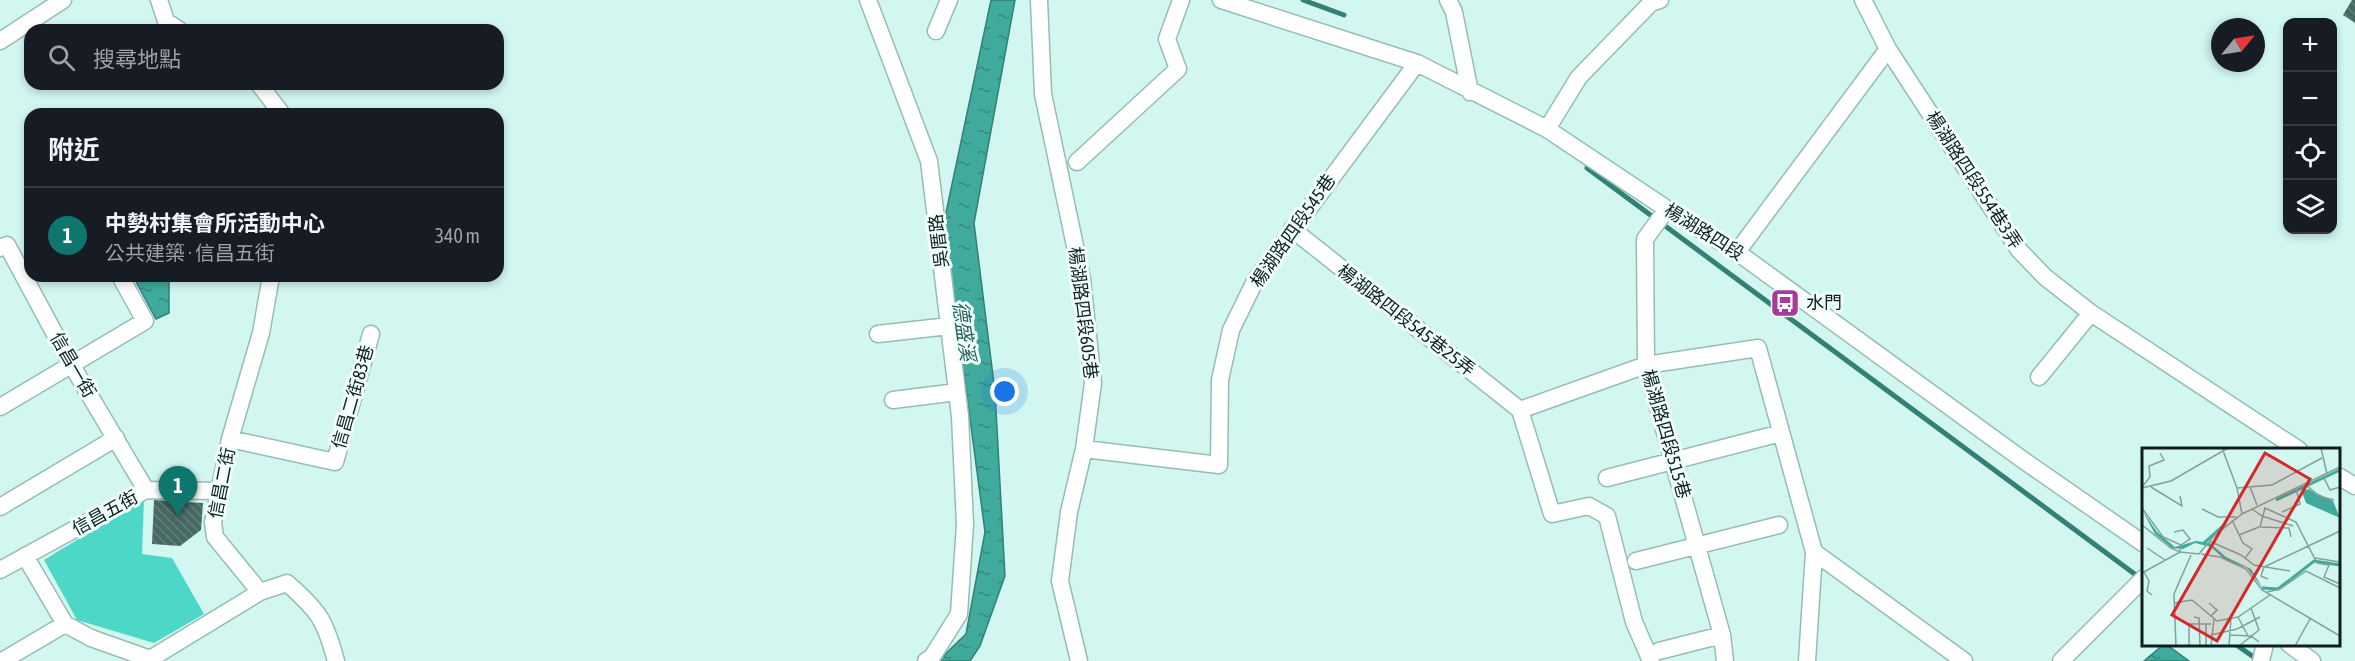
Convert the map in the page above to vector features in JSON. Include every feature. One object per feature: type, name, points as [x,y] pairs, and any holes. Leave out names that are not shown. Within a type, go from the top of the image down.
[{"type":"street","points":[[26,24],[63,0]]},
{"type":"street","points":[[159,0],[166,21],[170,24]]},
{"type":"street","name":"吳厝路","points":[[868,0],[929,161],[957,392],[965,524],[959,614],[932,657],[926,661]]},
{"type":"street","points":[[936,31],[949,0]]},
{"type":"street","name":"楊湖路四段605巷","points":[[1039,0],[1043,94],[1082,279],[1093,383],[1084,449],[1069,512],[1060,581],[1079,661]]},
{"type":"street","points":[[1077,162],[1178,69],[1167,39],[1181,0]]},
{"type":"street","name":"楊湖路四段","points":[[1221,0],[1417,63],[1470,92],[1489,98],[1547,129],[1667,209],[1737,252],[2013,453],[2142,543]]},
{"type":"street","points":[[1449,0],[1454,12],[1470,92]]},
{"type":"street","points":[[1547,129],[1579,77],[1651,3],[1660,0]]},
{"type":"street","name":"楊湖路四段554巷3弄","points":[[1863,0],[1888,49],[2019,250],[2045,277],[2091,313],[2296,448]]},
{"type":"street","points":[[0,41],[24,25]]},
{"type":"street","points":[[1737,252],[1888,49]]},
{"type":"street","name":"楊湖路四段545巷","points":[[1084,449],[1219,465],[1220,380],[1231,330],[1255,281],[1417,63]]},
{"type":"street","points":[[264,90],[277,108]]},
{"type":"street","name":"楊湖路四段515巷","points":[[1667,209],[1645,239],[1646,365],[1722,635],[1725,661]]},
{"type":"street","name":"楊湖路四段545巷25弄","points":[[1292,229],[1520,410]]},
{"type":"street","name":"信昌一街","points":[[0,248],[7,245],[24,277]]},
{"type":"street","name":"信昌一街","points":[[27,282],[71,364],[146,490]]},
{"type":"street","points":[[0,407],[145,321],[123,282]]},
{"type":"street","name":"信昌二街","points":[[260,592],[215,537],[213,522],[230,440],[261,333],[270,282]]},
{"type":"street","points":[[2039,377],[2091,313]]},
{"type":"street","points":[[878,334],[949,327]]},
{"type":"street","name":"信昌二街83巷","points":[[230,440],[335,462],[371,334]]},
{"type":"street","points":[[1722,635],[1655,656],[1634,622],[1606,516],[1589,506],[1552,514],[1520,410],[1646,365],[1758,348],[1814,552],[1807,661]]},
{"type":"street","points":[[893,400],[957,392]]},
{"type":"street","points":[[1607,478],[1782,434]]},
{"type":"street","points":[[0,507],[116,438]]},
{"type":"street","points":[[2340,477],[2355,486]]},
{"type":"street","name":"信昌五街","points":[[0,570],[146,490],[220,491]]},
{"type":"street","points":[[1636,561],[1779,525]]},
{"type":"street","points":[[1814,552],[1964,661]]},
{"type":"street","points":[[25,556],[65,624],[91,638],[150,660],[260,592],[287,583],[315,607],[329,637],[336,661]]},
{"type":"street","points":[[2061,661],[2139,583]]},
{"type":"street","points":[[2,661],[65,624]]},
{"type":"street","points":[[2290,646],[2312,661]]},
{"type":"shaded area","points":[[144,499],[142,554],[172,558],[204,614],[154,643],[77,620],[44,560]]},
{"type":"water","name":"德盛溪","points":[[991,0],[1015,0],[974,223],[995,392],[1005,576],[980,646],[970,661],[938,661],[966,634],[985,532],[944,222]]},
{"type":"water","points":[[136,282],[169,282],[169,313],[156,319]]},
{"type":"water","points":[[2162,646],[2168,646],[2189,661],[2144,661]]},
{"type":"building","points":[[2352,0],[2355,0],[2355,23],[2343,15]]},
{"type":"building","points":[[154,500],[203,503],[201,530],[180,546],[152,544]]},
{"type":"waterway","points":[[1303,0],[1344,15]]},
{"type":"waterway","points":[[1587,168],[2140,578]]},
{"type":"waterway","points":[[2238,646],[2258,660]]},
{"type":"place","name":"水門","points":[[1785,303]]},
{"type":"place","name":"中勢村集會所活動中心","points":[[178,516]]}]
